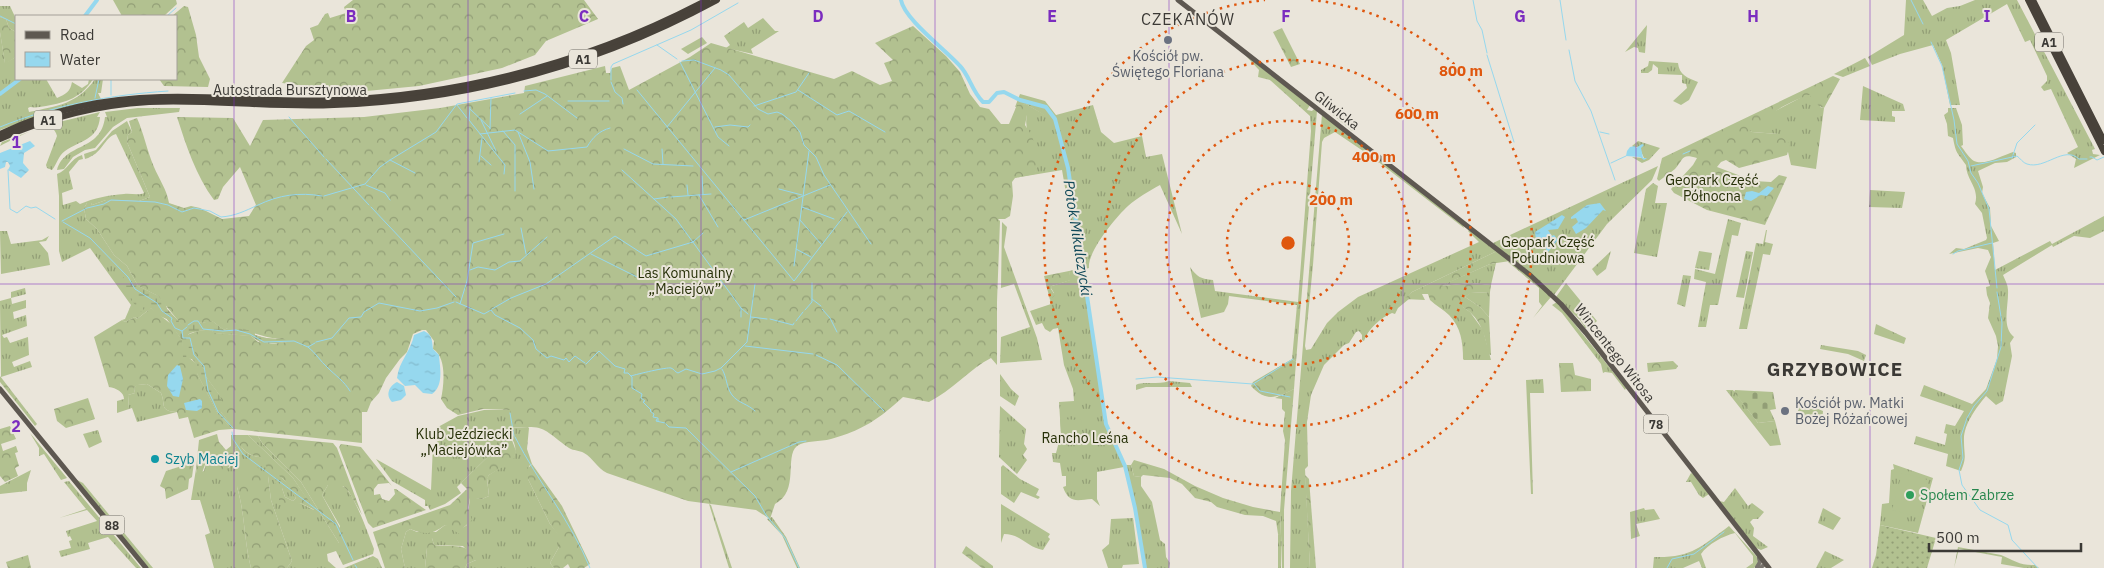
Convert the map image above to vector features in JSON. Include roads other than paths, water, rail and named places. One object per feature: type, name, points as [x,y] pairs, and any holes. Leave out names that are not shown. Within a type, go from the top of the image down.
[{"type":"highway","name":"Autostrada Bursztynowa","points":[[334,103],[432,91],[522,72],[612,44],[707,0]]},
{"type":"highway","name":"Autostrada Bursztynowa","points":[[0,139],[34,125],[67,115],[135,103],[179,101],[334,103],[398,101],[440,95],[529,76],[621,45],[660,29],[717,0]]},
{"type":"highway","name":"A1","points":[[2028,0],[2104,152]]},
{"type":"highway","name":"A1","points":[[2033,0],[2104,142]]},
{"type":"highway","name":"Autostrada Bursztynowa","points":[[0,134],[65,110],[135,98],[179,96],[326,103]]},
{"type":"main road","name":"Gliwicka","points":[[1178,0],[1484,239]]},
{"type":"main road","name":"Wincentego Witosa","points":[[1484,239],[1535,280],[1570,313],[1758,555],[1762,567]]},
{"type":"main road","name":"88","points":[[0,391],[145,568]]},
{"type":"water","points":[[30,141],[35,146],[24,153],[23,163],[29,170],[21,178],[8,170],[10,166],[8,162],[6,162],[5,167],[0,169],[0,153]]},
{"type":"water","points":[[1642,144],[1644,145],[1641,148],[1643,158],[1647,158],[1644,160],[1640,157],[1626,156],[1630,147],[1635,146],[1636,148]]},
{"type":"water","points":[[1768,186],[1774,188],[1767,196],[1761,195],[1751,201],[1744,199],[1746,192],[1759,193]]},
{"type":"water","points":[[1600,203],[1606,211],[1603,210],[1586,228],[1576,234],[1572,227],[1578,222],[1576,218],[1571,219],[1571,217],[1587,205]]},
{"type":"water","points":[[1562,215],[1565,217],[1558,229],[1548,230],[1558,240],[1548,252],[1542,243],[1536,240],[1535,232]]},
{"type":"water","points":[[424,331],[431,337],[433,349],[439,355],[440,382],[436,391],[432,394],[423,393],[415,385],[405,386],[397,378],[400,366],[414,335]]},
{"type":"water","points":[[177,365],[180,366],[183,379],[179,397],[173,396],[167,386],[168,375]]},
{"type":"water","points":[[397,382],[404,386],[406,395],[401,400],[392,402],[388,394],[392,386]]},
{"type":"water","points":[[200,399],[202,401],[202,408],[197,411],[186,410],[184,403]]},
{"type":"waterway","name":"Potok Mikulczycki","points":[[86,15],[97,0]]},
{"type":"waterway","name":"Potok Mikulczycki","points":[[901,0],[904,8],[917,25],[954,59],[963,70],[983,102],[989,102],[997,93],[1004,92],[1020,100],[1046,107],[1055,119],[1068,168],[1106,424],[1125,466],[1135,508],[1145,568]]},
{"type":"waterway","points":[[1473,0],[1487,53]]},
{"type":"waterway","points":[[1560,0],[1566,40]]},
{"type":"waterway","points":[[1911,0],[1923,24]]},
{"type":"waterway","points":[[611,80],[611,67],[613,64],[691,30],[738,3]]},
{"type":"waterway","points":[[168,15],[176,8]]},
{"type":"waterway","points":[[0,16],[15,24]]},
{"type":"waterway","points":[[1931,42],[1942,66],[1954,120],[1957,144],[1968,161],[1971,173],[1978,183],[1989,209],[1997,288]]},
{"type":"waterway","points":[[657,45],[677,59]]},
{"type":"waterway","points":[[1569,50],[1575,81],[1591,111],[1615,180]]},
{"type":"waterway","points":[[1487,55],[1514,142]]},
{"type":"waterway","points":[[682,61],[694,60],[721,70],[729,75],[758,109],[768,114],[777,112],[791,121],[800,132],[804,145],[816,157],[824,175],[871,244]]},
{"type":"waterway","points":[[680,62],[718,137],[729,146]]},
{"type":"waterway","points":[[667,127],[715,68]]},
{"type":"waterway","points":[[754,106],[796,92],[809,73]]},
{"type":"waterway","name":"Potok Mikulczycki","points":[[0,94],[19,80]]},
{"type":"waterway","points":[[95,98],[99,80]]},
{"type":"waterway","points":[[111,80],[111,95]]},
{"type":"waterway","points":[[611,82],[615,92],[622,98],[623,104]]},
{"type":"waterway","points":[[524,91],[536,90],[545,94],[577,118]]},
{"type":"waterway","points":[[637,90],[794,281],[847,212]]},
{"type":"waterway","points":[[798,90],[837,115],[849,111],[885,132]]},
{"type":"waterway","points":[[0,127],[20,119],[82,102],[168,91]]},
{"type":"waterway","points":[[324,196],[365,184],[380,167],[436,132],[457,104],[515,93]]},
{"type":"waterway","points":[[520,114],[547,96]]},
{"type":"waterway","points":[[490,129],[491,98]]},
{"type":"waterway","points":[[568,101],[609,101]]},
{"type":"waterway","points":[[457,105],[467,118]]},
{"type":"waterway","points":[[470,107],[469,120],[505,165],[504,174]]},
{"type":"waterway","points":[[470,109],[490,128]]},
{"type":"waterway","points":[[289,117],[324,157]]},
{"type":"waterway","points":[[481,120],[496,151]]},
{"type":"waterway","points":[[715,127],[730,125],[748,127],[750,125]]},
{"type":"waterway","points":[[2012,158],[2017,143],[2035,125]]},
{"type":"waterway","points":[[480,134],[515,130],[548,151],[587,147],[597,135],[610,128]]},
{"type":"waterway","points":[[503,131],[515,145],[515,191]]},
{"type":"waterway","points":[[518,132],[530,162],[534,189]]},
{"type":"waterway","points":[[1600,132],[1609,134]]},
{"type":"waterway","points":[[479,162],[482,138]]},
{"type":"waterway","points":[[624,149],[653,164],[693,166]]},
{"type":"waterway","points":[[662,149],[663,164]]},
{"type":"waterway","points":[[794,266],[809,151]]},
{"type":"waterway","points":[[1683,154],[1690,151]]},
{"type":"waterway","points":[[1971,166],[2017,156],[2026,163],[2034,165],[2067,155],[2073,155],[2079,159],[2087,159]]},
{"type":"waterway","points":[[481,156],[491,165]]},
{"type":"waterway","points":[[1611,163],[1626,156]]},
{"type":"waterway","points":[[2090,157],[2097,160],[2104,157]]},
{"type":"waterway","points":[[326,159],[369,205]]},
{"type":"waterway","points":[[390,160],[415,173]]},
{"type":"waterway","points":[[8,170],[10,209],[17,213],[26,206],[36,207],[55,219]]},
{"type":"waterway","points":[[622,170],[676,219],[741,308],[741,317]]},
{"type":"waterway","points":[[702,176],[703,194]]},
{"type":"waterway","points":[[366,185],[385,193],[390,200]]},
{"type":"waterway","points":[[687,185],[688,195]]},
{"type":"waterway","points":[[744,220],[830,185]]},
{"type":"waterway","points":[[779,189],[802,195]]},
{"type":"waterway","points":[[1691,192],[1700,193],[1707,199],[1708,196]]},
{"type":"waterway","points":[[62,221],[87,208],[104,204],[111,200],[155,202],[168,205],[182,212],[194,208],[210,211],[221,217],[231,216],[281,197],[297,194],[322,196]]},
{"type":"waterway","points":[[671,197],[711,194]]},
{"type":"waterway","points":[[699,195],[718,227]]},
{"type":"waterway","points":[[654,199],[668,197]]},
{"type":"waterway","points":[[371,207],[456,297]]},
{"type":"waterway","points":[[802,207],[834,219]]},
{"type":"waterway","points":[[800,220],[821,244]]},
{"type":"waterway","points":[[63,222],[90,238],[128,277],[135,289],[157,303],[162,311],[172,318],[171,321],[175,328],[182,331]]},
{"type":"waterway","points":[[521,228],[526,254]]},
{"type":"waterway","points":[[492,309],[511,298],[546,284],[615,236],[646,256],[693,242],[703,233]]},
{"type":"waterway","points":[[460,304],[467,281],[473,243],[504,234]]},
{"type":"waterway","points":[[470,270],[478,267],[495,270],[509,262],[520,261],[547,237]]},
{"type":"waterway","points":[[1953,254],[1958,251],[1992,243]]},
{"type":"waterway","points":[[796,249],[811,257]]},
{"type":"waterway","points":[[591,254],[637,277],[650,278]]},
{"type":"waterway","points":[[805,310],[812,302],[812,283]]},
{"type":"waterway","points":[[631,376],[668,368],[672,368],[678,373],[686,369],[702,374],[721,368],[747,342],[755,284]]},
{"type":"waterway","points":[[1997,292],[2002,323],[2001,347],[1987,391],[1974,406],[1967,418],[1961,436],[1963,458],[1959,470],[1962,485],[1980,510],[2008,525],[2012,540],[2038,568]]},
{"type":"waterway","points":[[812,299],[821,306]]},
{"type":"waterway","points":[[316,342],[332,338],[349,318],[361,317],[364,312],[379,303],[420,311],[454,302]]},
{"type":"waterway","points":[[456,302],[484,314],[491,310],[495,315],[520,328],[533,340],[536,349],[547,358],[551,356],[564,360],[566,358],[569,362],[575,356],[585,363]]},
{"type":"waterway","points":[[741,308],[748,314]]},
{"type":"waterway","points":[[822,309],[830,318],[837,332]]},
{"type":"waterway","points":[[796,321],[803,312]]},
{"type":"waterway","points":[[751,317],[767,319]]},
{"type":"waterway","points":[[770,319],[793,325],[794,323]]},
{"type":"waterway","points":[[188,325],[198,321],[203,329],[236,330],[250,334],[264,342],[294,341],[308,347],[315,343]]},
{"type":"waterway","points":[[187,327],[182,331],[183,338],[190,338],[194,355],[204,366],[208,390],[218,412],[233,428]]},
{"type":"waterway","points":[[745,346],[813,354]]},
{"type":"waterway","points":[[308,347],[343,381],[350,391]]},
{"type":"waterway","points":[[586,364],[599,351],[615,366],[625,369],[624,373],[628,373],[632,377],[632,388],[642,394],[641,398],[645,401],[643,402],[654,414],[653,417],[658,418],[658,421]]},
{"type":"waterway","points":[[816,355],[837,365],[884,411]]},
{"type":"waterway","points":[[1136,379],[1157,377],[1253,384],[1293,359]]},
{"type":"waterway","points":[[722,369],[732,395],[755,411]]},
{"type":"waterway","points":[[1254,384],[1260,391],[1290,397]]},
{"type":"waterway","points":[[510,413],[514,436]]},
{"type":"waterway","points":[[657,419],[656,421],[665,423]]},
{"type":"waterway","points":[[666,424],[669,427],[686,428],[755,496],[766,515],[785,538],[799,568]]},
{"type":"waterway","points":[[232,432],[233,439],[243,454],[336,524],[353,560]]},
{"type":"waterway","points":[[515,437],[574,534],[590,568]]},
{"type":"waterway","points":[[731,472],[799,442],[806,441]]},
{"type":"waterway","points":[[1667,568],[1672,559],[1694,554],[1724,532]]},
{"type":"place","name":"Kościół pw. Świętego Floriana","points":[[1168,40]]},
{"type":"place","name":"Kościół pw. Matki Bożej Różańcowej","points":[[1785,411]]},
{"type":"place","name":"Szyb Maciej","points":[[155,459]]},
{"type":"place","name":"Społem Zabrze","points":[[1910,495]]},
{"type":"district","name":"CZEKANÓW","points":[[1188,19]]},
{"type":"district","name":"GRZYBOWICE","points":[[1835,369]]},
{"type":"park label","name":"Geopark Część Północna","points":[[1712,188]]},
{"type":"park label","name":"Geopark Część Południowa","points":[[1548,250]]},
{"type":"park label","name":"Las Komunalny „Maciejów”","points":[[685,282]]},
{"type":"park label","name":"Rancho Leśna","points":[[1085,438]]},
{"type":"park label","name":"Klub Jeździecki „Maciejówka”","points":[[464,442]]}]
